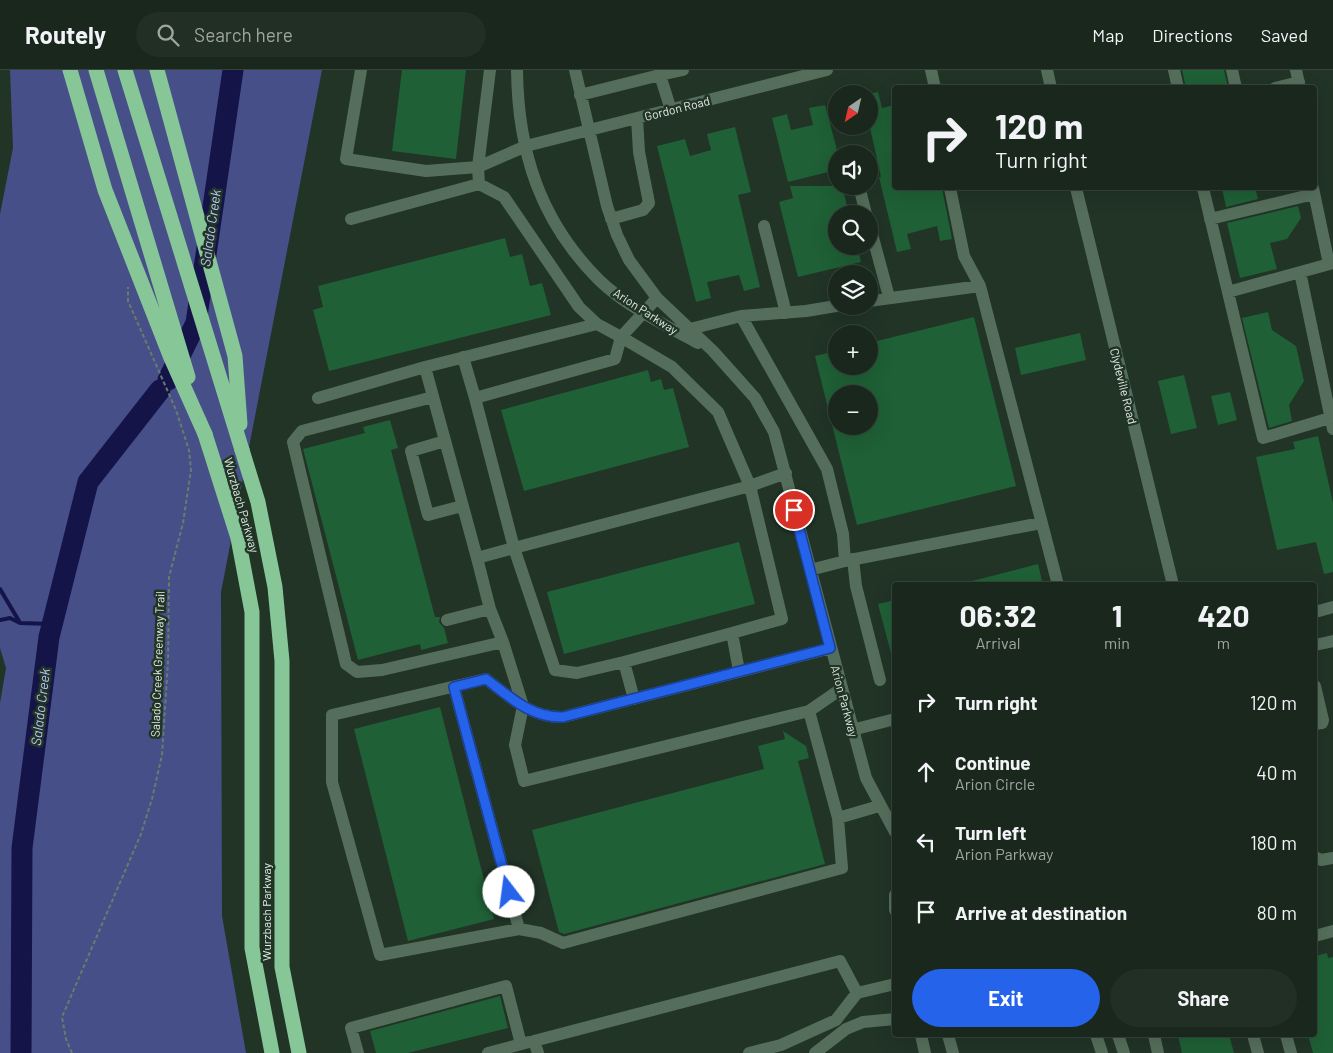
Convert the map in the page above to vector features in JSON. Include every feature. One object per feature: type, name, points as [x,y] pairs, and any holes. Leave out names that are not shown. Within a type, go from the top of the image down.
[{"type":"highway","points":[[70,70],[105,190],[171,358],[205,434]]},
{"type":"highway","name":"Wurzbach Parkway","points":[[96,70],[238,538],[252,612],[252,948],[272,1053]]},
{"type":"highway","name":"Wurzbach Parkway","points":[[125,70],[258,502],[275,587],[282,661],[282,967],[299,1053]]},
{"type":"highway","points":[[157,70],[235,356],[242,450]]},
{"type":"street","name":"Gordon Road","points":[[361,70],[346,159],[426,171],[478,167],[526,146],[671,110],[788,75],[828,70]]},
{"type":"street","points":[[479,184],[478,167],[490,70]]},
{"type":"street","name":"Arion Parkway","points":[[517,70],[518,105],[531,173],[546,210],[574,252],[600,280],[645,313],[713,351]]},
{"type":"street","name":"Arion Parkway","points":[[575,70],[587,131],[611,219],[629,260],[657,298],[713,351],[754,398],[774,432],[866,778],[879,806],[892,827]]},
{"type":"street","points":[[580,95],[683,70]]},
{"type":"street","points":[[931,70],[934,85]]},
{"type":"street","points":[[1047,70],[1050,85]]},
{"type":"street","points":[[1174,70],[1177,85]]},
{"type":"street","points":[[1232,70],[1235,85]]},
{"type":"street","points":[[660,75],[671,110]]},
{"type":"street","points":[[1284,85],[1298,80]]},
{"type":"street","points":[[611,219],[643,210],[649,203],[639,152],[637,118]]},
{"type":"street","points":[[351,219],[479,184],[504,197],[579,307],[597,324],[672,367],[718,412],[750,486],[782,619],[578,673],[555,670],[514,548],[463,357]]},
{"type":"street","points":[[950,190],[964,256],[980,286],[1057,582]]},
{"type":"street","name":"Clydeville Road","points":[[1076,190],[1172,582]]},
{"type":"street","points":[[1203,190],[1263,438],[1332,424],[1300,272]]},
{"type":"street","points":[[1210,219],[1313,191],[1331,264],[1228,292]]},
{"type":"street","points":[[764,226],[786,313]]},
{"type":"street","points":[[878,255],[889,297]]},
{"type":"street","points":[[878,299],[980,286]]},
{"type":"street","points":[[475,398],[615,359],[621,337],[657,298]]},
{"type":"street","points":[[690,329],[741,316],[786,313],[828,307]]},
{"type":"street","points":[[741,316],[828,469],[880,680]]},
{"type":"street","points":[[318,398],[425,367],[597,324]]},
{"type":"street","points":[[425,367],[490,609],[503,642],[523,706],[516,745],[524,781],[809,711],[841,689]]},
{"type":"street","points":[[433,397],[302,431],[293,442],[346,664],[357,672],[382,670],[503,642]]},
{"type":"street","points":[[445,441],[411,451],[428,515],[462,506]]},
{"type":"street","points":[[477,558],[750,486],[786,473]]},
{"type":"street","points":[[810,570],[849,560],[1041,523]]},
{"type":"street","points":[[1317,611],[1333,607]]},
{"type":"street","points":[[448,620],[490,609]]},
{"type":"street","points":[[732,633],[739,671]]},
{"type":"street","points":[[1317,645],[1333,641]]},
{"type":"street","points":[[809,711],[838,818],[842,868],[563,944],[541,933],[519,930],[380,955],[332,782],[332,715],[486,679],[523,706],[548,717],[563,717],[830,648]]},
{"type":"street","points":[[624,662],[634,699]]},
{"type":"street","points":[[454,687],[519,930]]},
{"type":"street","points":[[1317,694],[1323,720],[1322,723],[1317,724]]},
{"type":"street","points":[[852,730],[892,723]]},
{"type":"street","points":[[838,818],[879,806]]},
{"type":"street","points":[[1317,858],[1321,860],[1333,858]]},
{"type":"street","points":[[1317,935],[1333,931]]},
{"type":"street","points":[[488,1053],[521,1044],[536,1047],[840,961],[857,993]]},
{"type":"street","points":[[749,1053],[781,1045],[836,1020],[857,993],[892,985]]},
{"type":"street","points":[[358,1053],[351,1028],[506,986],[521,1044]]},
{"type":"street","points":[[815,1053],[846,1029],[863,1022],[892,1019]]},
{"type":"street","points":[[921,1037],[925,1053]]},
{"type":"street","points":[[949,1037],[953,1053]]},
{"type":"street","points":[[1097,1037],[1102,1053]]},
{"type":"street","points":[[1119,1037],[1124,1053]]},
{"type":"street","points":[[1154,1037],[1158,1053]]},
{"type":"street","points":[[1254,1037],[1258,1053]]},
{"type":"street","points":[[1286,1037],[1290,1053]]},
{"type":"path","name":"Salado Creek Greenway Trail","points":[[72,1053],[66,1039],[62,1016],[141,834],[162,755],[168,662],[169,577],[178,548],[187,497]]},
{"type":"shaded area","points":[[10,70],[322,70],[221,592],[222,916],[246,1053],[0,1053],[0,703],[6,668],[0,648],[0,214],[13,148]]},
{"type":"building","points":[[402,70],[466,70],[456,159],[392,151]]},
{"type":"building","points":[[1182,70],[1224,70],[1227,85],[1185,85]]},
{"type":"building","points":[[878,92],[882,108],[892,106],[892,190],[942,190],[952,239],[940,241],[937,226],[907,234],[911,249],[897,252],[879,177],[881,177],[878,164],[878,145],[874,145],[872,135],[878,135]]},
{"type":"building","points":[[825,105],[828,116],[828,135],[833,135],[836,145],[828,145],[828,172],[788,182],[772,118],[787,114],[791,130],[813,125],[809,108]]},
{"type":"building","points":[[735,127],[751,192],[738,195],[760,287],[744,291],[739,275],[707,282],[711,298],[696,302],[657,146],[685,139],[690,156],[711,150],[707,134]]},
{"type":"building","points":[[790,186],[828,186],[828,195],[844,195],[847,205],[828,205],[828,255],[859,255],[861,262],[848,265],[828,265],[828,270],[798,277],[779,202],[793,198]]},
{"type":"building","points":[[1222,190],[1256,190],[1258,199],[1226,207]]},
{"type":"building","points":[[1298,206],[1301,218],[1287,239],[1270,243],[1277,269],[1240,278],[1227,223]]},
{"type":"building","points":[[505,238],[510,257],[522,254],[530,286],[542,283],[551,315],[329,371],[313,310],[323,307],[318,286]]},
{"type":"building","points":[[1268,312],[1272,330],[1296,346],[1304,381],[1289,405],[1292,421],[1269,428],[1242,318]]},
{"type":"building","points":[[974,317],[1016,486],[857,525],[835,435],[878,435],[878,385],[828,385],[828,408],[815,356],[828,353],[828,375],[878,375],[878,341]]},
{"type":"building","points":[[1080,333],[1086,360],[1021,375],[1015,348]]},
{"type":"building","points":[[648,370],[651,382],[661,379],[664,390],[673,388],[689,447],[524,491],[501,410]]},
{"type":"building","points":[[1184,375],[1197,428],[1171,434],[1158,381]]},
{"type":"building","points":[[1230,392],[1237,420],[1218,425],[1211,396]]},
{"type":"building","points":[[390,420],[398,448],[391,450],[435,617],[440,617],[439,622],[444,628],[448,643],[421,650],[420,644],[358,660],[303,449],[365,433],[363,427]]},
{"type":"building","points":[[1318,436],[1333,503],[1333,572],[1324,574],[1316,542],[1277,550],[1256,457],[1295,449],[1293,442]]},
{"type":"building","points":[[739,542],[755,604],[564,654],[547,592]]},
{"type":"building","points":[[1038,564],[1042,582],[968,582]]},
{"type":"building","points":[[892,601],[892,657],[878,604]]},
{"type":"building","points":[[440,707],[494,919],[408,941],[354,729]]},
{"type":"building","points":[[783,731],[806,746],[809,758],[798,761],[825,864],[564,934],[559,932],[532,830],[764,769],[758,746],[785,739]]},
{"type":"building","points":[[1327,953],[1328,958],[1333,957],[1333,1053],[1313,1053],[1309,1037],[1317,1037],[1317,956]]},
{"type":"building","points":[[500,996],[508,1028],[408,1053],[376,1053],[370,1031]]},
{"type":"building","points":[[1178,1037],[1230,1037],[1234,1053],[1182,1053]]},
{"type":"waterway","name":"Salado Creek","points":[[168,380],[196,323],[233,70]]},
{"type":"waterway","name":"Salado Creek","points":[[21,1053],[22,848],[49,637],[88,482],[160,390]]},
{"type":"waterway","points":[[0,589],[19,621]]},
{"type":"waterway","points":[[0,620],[10,618],[20,623],[52,624]]},
{"type":"route","points":[[509,892],[454,687],[486,679],[536,714],[548,717],[563,717],[830,648],[794,510]]}]
